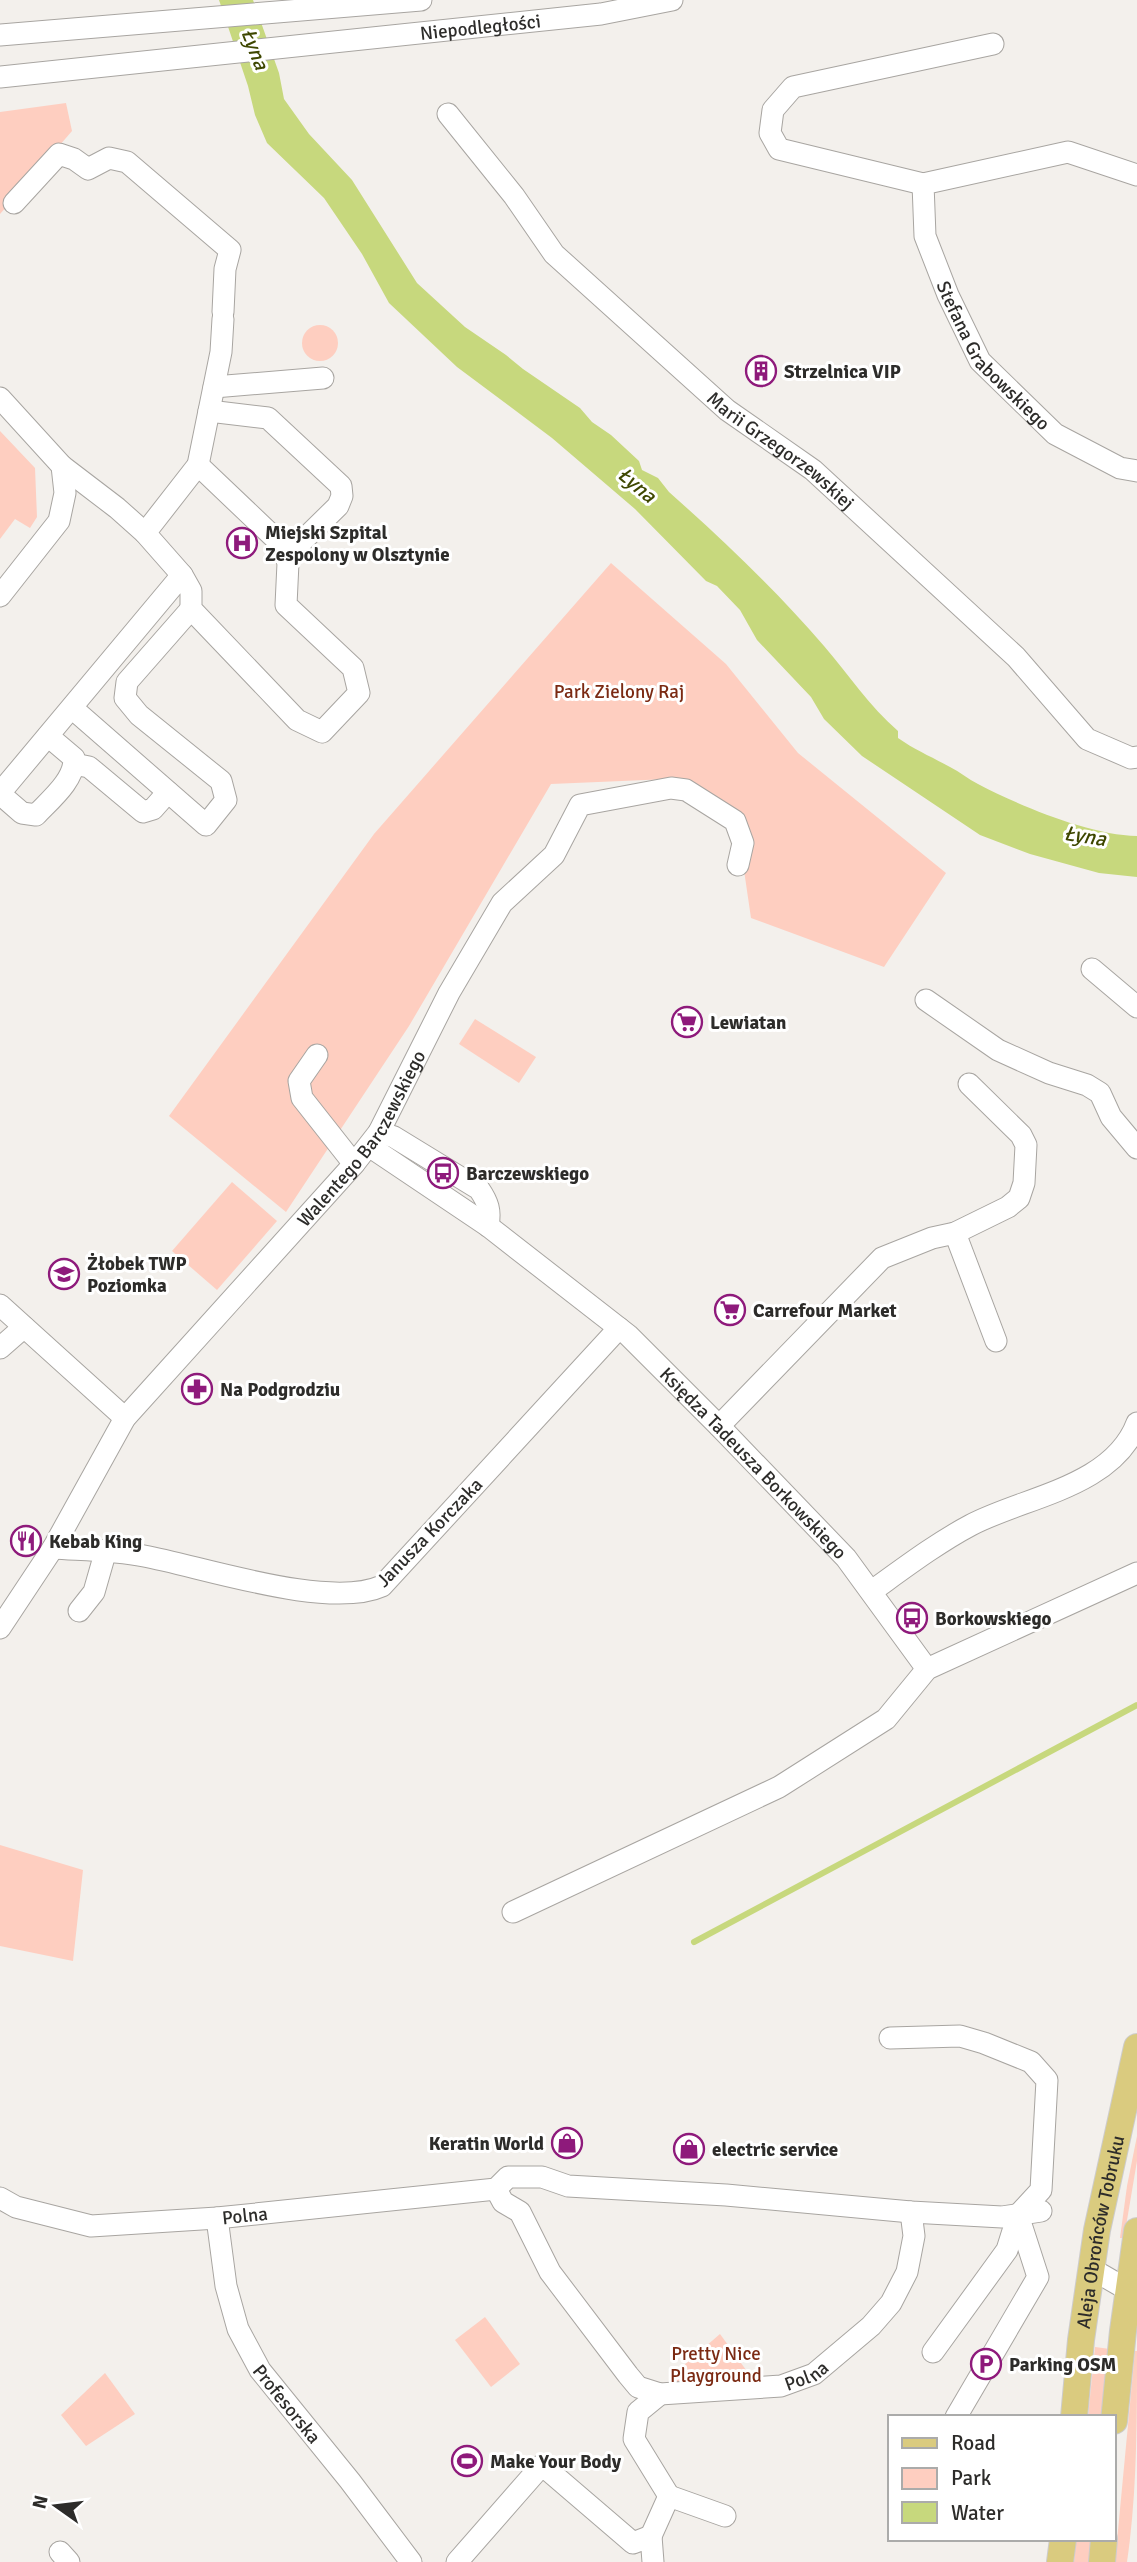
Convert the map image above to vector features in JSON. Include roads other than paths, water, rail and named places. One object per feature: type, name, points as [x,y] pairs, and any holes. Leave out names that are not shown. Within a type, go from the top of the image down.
[{"type":"main road","name":"Aleja Obrońców Tobruku","points":[[1074,2415],[1090,2268],[1137,2047]]},
{"type":"main road","name":"Aleja Obrońców Tobruku","points":[[1115,2415],[1137,2231]]},
{"type":"main road","points":[[1060,2562],[1062,2541]]},
{"type":"main road","points":[[1102,2562],[1104,2541]]},
{"type":"street","name":"Niepodległości","points":[[0,35],[421,0]]},
{"type":"street","name":"Niepodległości","points":[[0,77],[330,42],[541,9],[601,14],[672,0]]},
{"type":"street","points":[[993,44],[793,88],[774,110],[770,133],[779,149],[923,184],[1068,152],[1137,175]]},
{"type":"street","name":"Marii Grzegorzewskiej","points":[[449,114],[514,196],[554,254],[727,410],[813,470],[1016,657],[1087,739],[1130,758],[1137,757]]},
{"type":"street","points":[[14,203],[58,154],[74,159],[88,169],[109,158],[127,162],[230,250],[225,269],[221,352],[198,465],[145,533]]},
{"type":"street","name":"Stefana Grabowskiego","points":[[923,184],[925,236],[948,295],[980,361],[1055,434],[1120,468],[1137,471]]},
{"type":"street","points":[[214,387],[323,378]]},
{"type":"street","points":[[0,398],[62,466],[145,533],[182,575],[191,591],[191,609],[127,682],[125,698],[139,715],[221,781],[226,800],[206,825],[72,708]]},
{"type":"street","points":[[209,411],[268,418],[341,486],[342,496],[338,506],[287,556]]},
{"type":"street","points":[[191,609],[297,720],[322,732],[359,693],[353,668],[286,605],[287,556],[281,544],[198,465]]},
{"type":"street","points":[[0,596],[59,521],[65,493],[62,466]]},
{"type":"street","points":[[48,736],[74,758],[74,764],[55,795],[36,815],[22,813],[0,793],[182,575]]},
{"type":"street","points":[[74,764],[89,767],[144,812],[153,809],[168,792]]},
{"type":"street","name":"Walentego Barczewskiego","points":[[0,1628],[53,1548],[125,1418],[374,1139],[449,993],[502,903],[554,855],[580,805],[671,788],[686,790],[735,821],[743,843],[738,865]]},
{"type":"street","points":[[1091,969],[1137,1007]]},
{"type":"street","points":[[926,1000],[998,1050],[1049,1073],[1087,1085],[1100,1093],[1111,1117],[1137,1148]]},
{"type":"street","points":[[317,1055],[299,1081],[302,1098],[354,1164]]},
{"type":"street","points":[[719,1426],[882,1258],[932,1238],[955,1233],[1009,1207],[1019,1198],[1024,1183],[1026,1145],[1021,1135],[969,1084]]},
{"type":"street","name":"Księdza Tadeusza Borkowskiego","points":[[374,1139],[394,1137],[479,1189],[487,1200],[490,1215],[488,1226],[619,1328],[719,1426],[846,1559],[927,1669]]},
{"type":"street","points":[[955,1233],[996,1341]]},
{"type":"street","points":[[0,1305],[125,1418]]},
{"type":"street","points":[[0,1348],[24,1327]]},
{"type":"street","name":"Janusza Korczaka","points":[[53,1548],[106,1550],[143,1555],[318,1594],[372,1591],[382,1586],[619,1328]]},
{"type":"street","points":[[872,1591],[974,1523],[1076,1483],[1115,1456],[1133,1433],[1137,1423]]},
{"type":"street","points":[[79,1611],[94,1592],[106,1550]]},
{"type":"street","points":[[513,1912],[779,1787],[886,1718],[927,1669],[1137,1573]]},
{"type":"street","points":[[890,2038],[960,2036],[1031,2062],[1047,2080],[1041,2190],[1018,2216],[1007,2249],[933,2352]]},
{"type":"street","name":"Polna","points":[[0,2198],[16,2207],[91,2226],[218,2218],[496,2189],[509,2176],[542,2177],[568,2186],[726,2195],[911,2213],[1002,2217],[1041,2211]]},
{"type":"street","points":[[496,2189],[503,2202],[520,2212],[550,2272],[638,2387],[660,2394]]},
{"type":"street","name":"Polna","points":[[660,2394],[781,2386],[814,2374],[871,2326],[891,2303],[907,2272],[906,2250],[914,2236],[911,2213]]},
{"type":"street","points":[[957,2415],[1038,2277],[1018,2216]]},
{"type":"street","name":"Profesorska","points":[[218,2218],[226,2286],[238,2329],[254,2360],[411,2562]]},
{"type":"street","points":[[1090,2268],[1135,2258]]},
{"type":"street","points":[[1090,2268],[1132,2290]]},
{"type":"street","points":[[660,2394],[638,2412],[634,2439],[670,2496],[725,2516]]},
{"type":"street","points":[[457,2562],[542,2465],[633,2543],[651,2536]]},
{"type":"street","points":[[653,2562],[651,2536],[670,2496]]},
{"type":"water","name":"Łyna","points":[[219,0],[253,0],[279,73],[284,99],[309,134],[352,180],[417,283],[465,327],[580,408],[592,422],[611,435],[639,461],[642,470],[658,478],[669,492],[788,605],[868,701],[898,731],[898,738],[978,784],[1034,810],[1098,831],[1137,836],[1137,877],[1099,873],[1030,854],[980,835],[862,756],[824,719],[811,697],[757,640],[740,610],[717,586],[706,581],[635,509],[552,438],[457,367],[389,303],[362,254],[324,198],[267,143],[255,115]]},
{"type":"waterway","points":[[694,1942],[1137,1705]]},
{"type":"place","name":"Strzelnica VIP","points":[[761,371]]},
{"type":"place","name":"Miejski Szpital Zespolony w Olsztynie","points":[[242,543]]},
{"type":"place","name":"Lewiatan","points":[[687,1022]]},
{"type":"place","name":"Barczewskiego","points":[[443,1173]]},
{"type":"place","name":"Żłobek TWP Poziomka","points":[[64,1274]]},
{"type":"place","name":"Carrefour Market","points":[[730,1310]]},
{"type":"place","name":"Na Podgrodziu","points":[[197,1389]]},
{"type":"place","name":"Kebab King","points":[[26,1541]]},
{"type":"place","name":"Borkowskiego","points":[[912,1618]]},
{"type":"place","name":"Keratin World","points":[[567,2143]]},
{"type":"place","name":"electric service","points":[[689,2149]]},
{"type":"place","name":"Parking OSM","points":[[986,2364]]},
{"type":"place","name":"Make Your Body","points":[[467,2461]]},
{"type":"park label","name":"Park Zielony Raj","points":[[619,691]]},
{"type":"park label","name":"Pretty Nice Playground","points":[[716,2364]]}]
